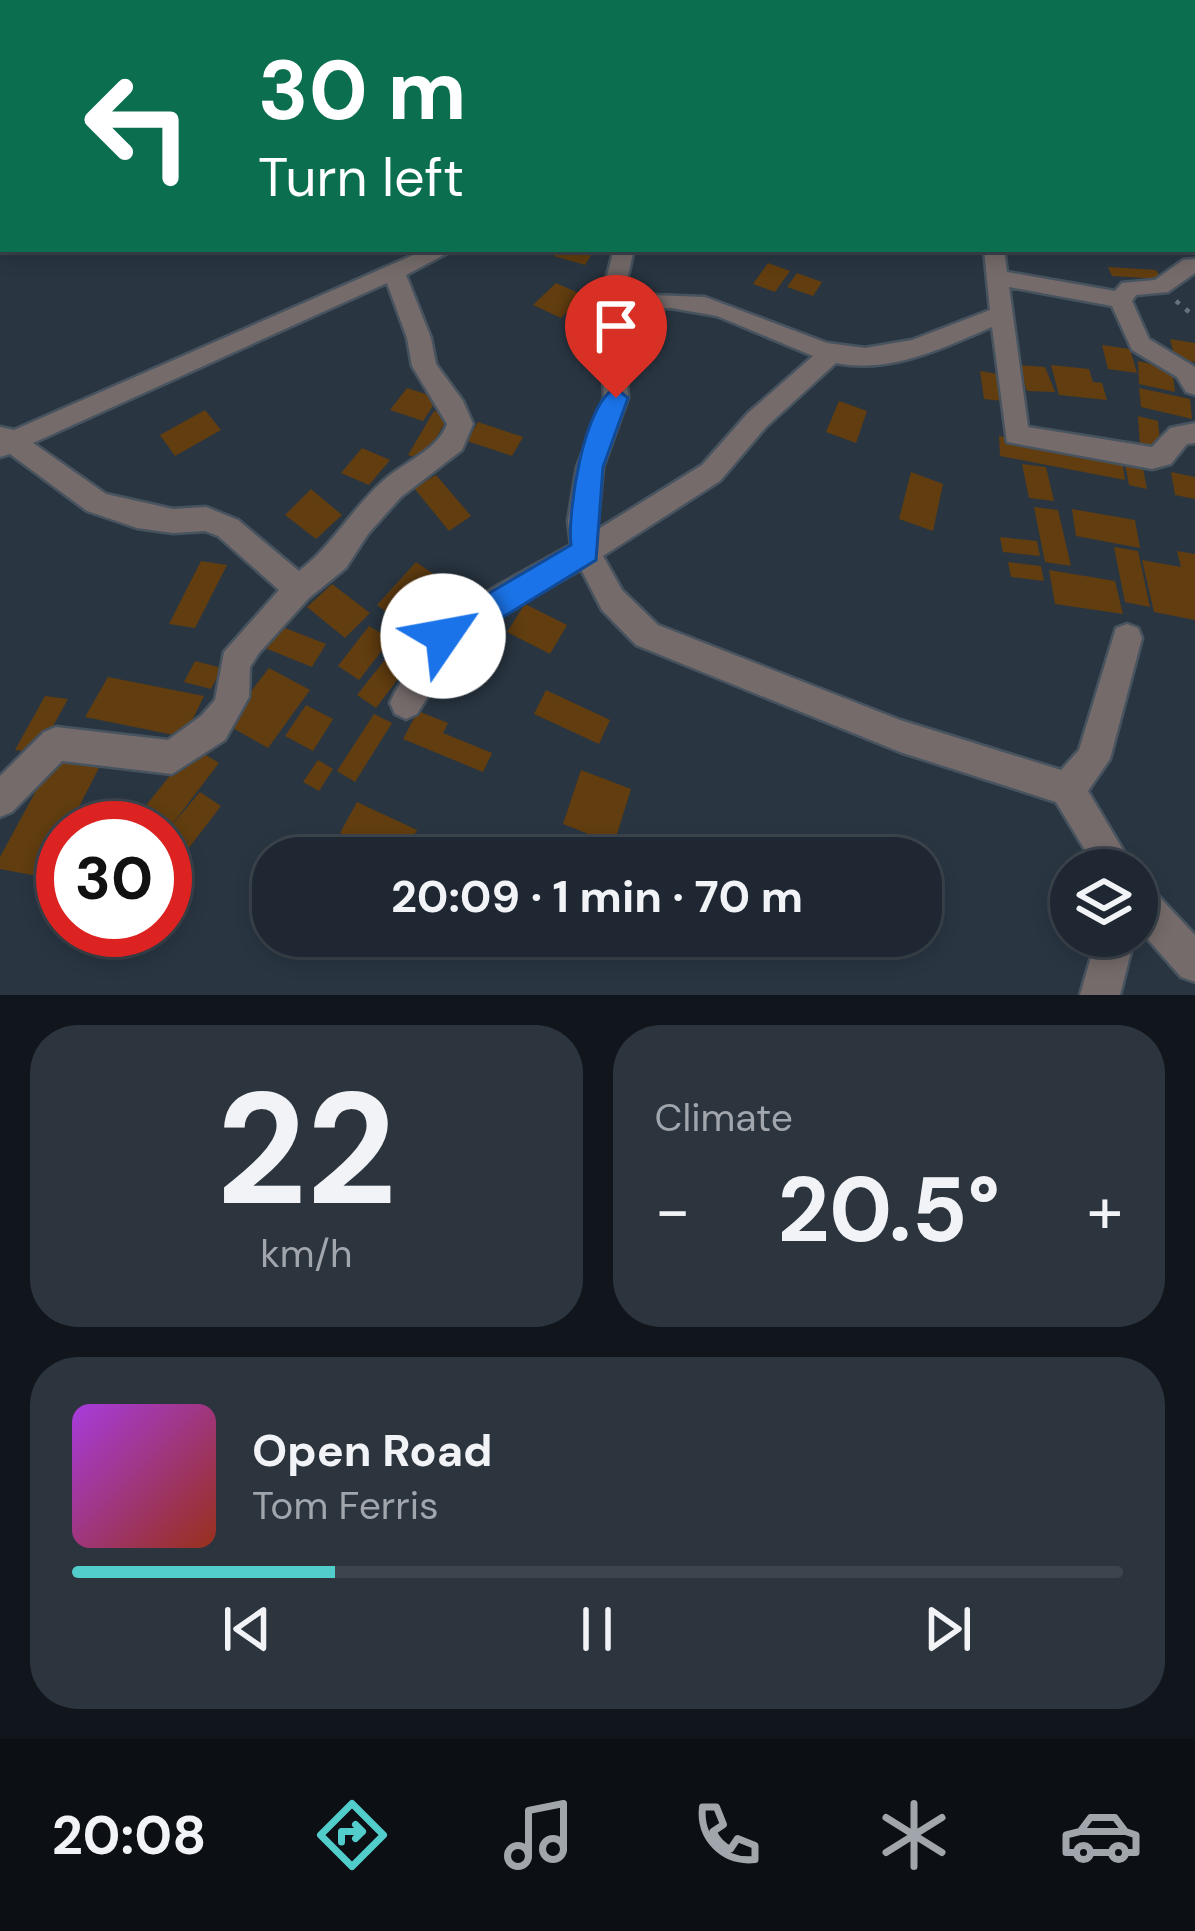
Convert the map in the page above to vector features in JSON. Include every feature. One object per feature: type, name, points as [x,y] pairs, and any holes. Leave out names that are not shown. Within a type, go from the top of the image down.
[{"type":"street","points":[[5,441],[439,252]]},
{"type":"street","points":[[623,252],[611,302],[616,398],[590,467],[582,521],[586,551],[612,600],[646,635],[900,736],[1067,789],[1104,849]]},
{"type":"street","points":[[994,252],[1016,435],[1152,458],[1162,457],[1179,435],[1195,433]]},
{"type":"street","points":[[1120,300],[1130,288],[1160,287],[1191,265]]},
{"type":"street","points":[[0,800],[56,744],[172,758],[213,728],[232,697],[235,663],[299,589],[337,559],[358,526],[392,488],[453,443],[460,424],[424,366],[419,338],[395,275]]},
{"type":"street","points":[[995,278],[1120,300]]},
{"type":"street","points":[[1120,300],[1140,344],[1185,371],[1195,386]]},
{"type":"street","points":[[611,302],[705,304],[862,358],[902,352],[1000,315]]},
{"type":"street","points":[[406,703],[454,626],[711,472],[757,420],[834,351]]},
{"type":"street","points":[[5,441],[98,502],[136,516],[206,519],[228,528],[299,589]]},
{"type":"street","points":[[1067,789],[1093,759],[1127,638]]},
{"type":"street","points":[[1158,922],[1195,962]]},
{"type":"street","points":[[1100,995],[1110,957]]},
{"type":"building","points":[[557,252],[593,252],[585,265],[554,256]]},
{"type":"building","points":[[768,263],[790,271],[775,292],[753,284]]},
{"type":"building","points":[[1108,267],[1156,270],[1161,279],[1112,276]]},
{"type":"building","points":[[797,273],[822,282],[813,296],[787,287]]},
{"type":"building","points":[[556,283],[583,295],[561,318],[533,305]]},
{"type":"building","points":[[1170,339],[1195,343],[1195,362],[1175,359]]},
{"type":"building","points":[[1102,345],[1130,349],[1137,373],[1108,369]]},
{"type":"building","points":[[1138,361],[1172,369],[1175,392],[1139,384]]},
{"type":"building","points":[[1018,365],[1045,367],[1055,392],[1027,391]]},
{"type":"building","points":[[1051,365],[1089,369],[1093,382],[1102,383],[1107,400],[1059,395]]},
{"type":"building","points":[[980,371],[998,374],[1004,401],[984,399]]},
{"type":"building","points":[[407,388],[438,398],[423,421],[390,410]]},
{"type":"building","points":[[1139,388],[1190,399],[1192,419],[1141,407]]},
{"type":"building","points":[[839,401],[867,411],[856,443],[826,432]]},
{"type":"building","points":[[205,410],[221,430],[175,456],[160,435]]},
{"type":"building","points":[[434,411],[449,415],[424,460],[408,455]]},
{"type":"building","points":[[1138,416],[1158,421],[1161,452],[1140,447]]},
{"type":"building","points":[[478,422],[523,437],[512,456],[467,441]]},
{"type":"building","points":[[999,436],[1122,460],[1125,480],[1000,456]]},
{"type":"building","points":[[362,448],[390,460],[369,485],[341,473]]},
{"type":"building","points":[[1123,454],[1155,460],[1158,471],[1143,469],[1147,489],[1129,485]]},
{"type":"building","points":[[1022,464],[1046,467],[1054,501],[1029,498]]},
{"type":"building","points":[[911,472],[943,484],[933,531],[899,519]]},
{"type":"building","points":[[1171,472],[1195,477],[1195,499],[1175,495]]},
{"type":"building","points":[[436,475],[471,516],[449,531],[414,488]]},
{"type":"building","points":[[311,489],[342,515],[316,539],[285,515]]},
{"type":"building","points":[[1034,507],[1058,510],[1071,566],[1045,562]]},
{"type":"building","points":[[1072,509],[1135,520],[1140,548],[1076,536]]},
{"type":"building","points":[[1000,537],[1037,541],[1040,556],[1003,552]]},
{"type":"building","points":[[1114,547],[1138,551],[1150,607],[1125,602]]},
{"type":"building","points":[[1177,551],[1195,554],[1195,620],[1154,612],[1142,560],[1181,567]]},
{"type":"building","points":[[201,561],[227,565],[195,628],[169,624]]},
{"type":"building","points":[[416,562],[438,577],[399,621],[377,605]]},
{"type":"building","points":[[1008,562],[1041,566],[1044,581],[1011,577]]},
{"type":"building","points":[[1049,570],[1115,581],[1123,614],[1055,604]]},
{"type":"building","points":[[332,584],[370,613],[345,638],[307,607]]},
{"type":"building","points":[[525,604],[567,625],[550,654],[507,632]]},
{"type":"building","points":[[280,626],[326,644],[312,667],[265,648]]},
{"type":"building","points":[[369,626],[391,639],[359,680],[338,666]]},
{"type":"building","points":[[398,643],[416,655],[376,708],[357,695]]},
{"type":"building","points":[[195,661],[222,668],[211,689],[184,682]]},
{"type":"building","points":[[269,668],[310,690],[268,748],[226,724]]},
{"type":"building","points":[[108,677],[204,696],[184,737],[85,717]]},
{"type":"building","points":[[546,690],[610,720],[599,744],[534,714]]},
{"type":"building","points":[[45,696],[68,699],[38,753],[15,750]]},
{"type":"building","points":[[306,705],[333,719],[313,751],[285,736]]},
{"type":"building","points":[[418,711],[448,723],[443,733],[492,753],[483,772],[403,739]]},
{"type":"building","points":[[374,714],[392,723],[355,782],[337,771]]},
{"type":"building","points":[[193,747],[219,763],[190,801],[149,801]]},
{"type":"building","points":[[56,754],[102,762],[82,801],[36,801],[36,876],[0,869],[0,857]]},
{"type":"building","points":[[318,760],[333,769],[319,791],[303,782]]},
{"type":"building","points":[[581,770],[631,789],[616,837],[596,837],[563,824]]},
{"type":"building","points":[[200,792],[221,806],[192,844],[192,801]]},
{"type":"building","points":[[357,802],[417,830],[414,837],[340,833]]},
{"type":"route","points":[[443,636],[586,551],[582,521],[590,467],[616,398]]}]
